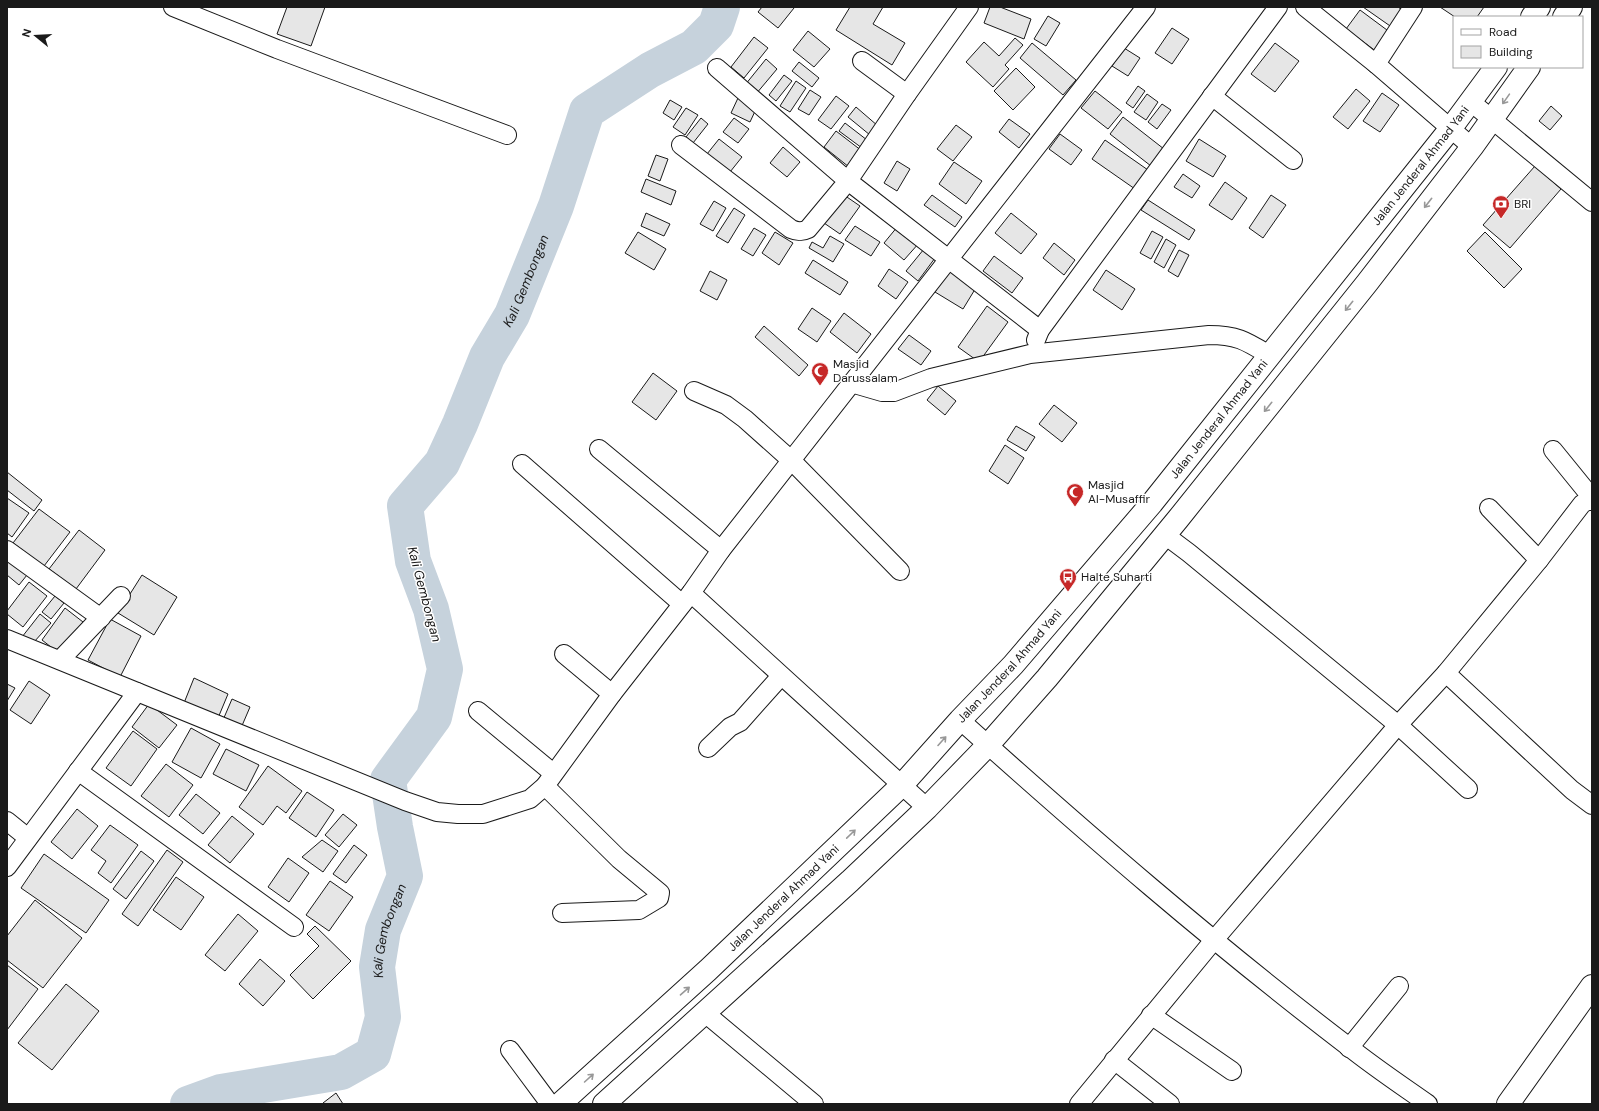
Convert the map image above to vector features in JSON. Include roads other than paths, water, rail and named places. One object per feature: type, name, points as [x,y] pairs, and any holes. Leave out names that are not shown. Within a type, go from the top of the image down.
[{"type":"main road","points":[[1533,16],[1539,7]]},
{"type":"main road","points":[[1565,16],[1571,7]]},
{"type":"main road","name":"Jalan Jenderal Ahmad Yani","points":[[560,1104],[708,970],[902,785],[960,720],[1014,665],[1152,503],[1451,128],[1495,68]]},
{"type":"main road","points":[[604,1104],[850,881],[927,808],[988,745],[1047,678],[1165,536],[1367,283],[1472,147],[1528,68]]},
{"type":"main road","points":[[1508,1104],[1592,986]]},
{"type":"street","points":[[173,7],[277,49],[507,135]]},
{"type":"street","points":[[681,145],[791,229],[803,232],[808,229],[848,181],[907,94],[969,7]]},
{"type":"street","points":[[7,638],[358,783],[437,812],[483,814],[530,799],[549,780],[612,694],[687,599],[721,550],[792,461],[948,258],[1146,7]]},
{"type":"street","points":[[1030,354],[1040,330],[1278,7]]},
{"type":"street","points":[[1305,7],[1376,64],[1472,147]]},
{"type":"street","points":[[1376,64],[1412,7]]},
{"type":"street","points":[[862,61],[907,94]]},
{"type":"street","points":[[717,68],[848,181],[1040,330]]},
{"type":"street","points":[[1212,96],[1293,160]]},
{"type":"street","points":[[1471,102],[1592,202]]},
{"type":"street","points":[[851,383],[882,392],[894,392],[931,378],[1030,354],[1209,335],[1224,335],[1243,339],[1269,355]]},
{"type":"street","points":[[694,391],[726,405],[745,419],[792,461],[900,571]]},
{"type":"street","points":[[599,449],[721,550]]},
{"type":"street","points":[[1553,450],[1592,500]]},
{"type":"street","points":[[522,464],[781,676],[927,808]]},
{"type":"street","points":[[1079,1104],[1214,940],[1398,725],[1446,673],[1539,560],[1582,504],[1587,500],[1592,500]]},
{"type":"street","points":[[1489,508],[1539,560]]},
{"type":"street","points":[[1165,536],[1189,553],[1398,725],[1468,789]]},
{"type":"street","points":[[7,550],[101,618]]},
{"type":"street","points":[[60,660],[122,596]]},
{"type":"street","points":[[564,654],[612,694]]},
{"type":"street","points":[[1446,673],[1572,790],[1592,805]]},
{"type":"street","points":[[708,748],[730,727],[740,722],[781,676]]},
{"type":"street","points":[[7,867],[137,692]]},
{"type":"street","points":[[478,711],[549,780],[619,859],[660,893],[659,898],[639,910],[562,913]]},
{"type":"street","points":[[960,720],[1004,761],[1214,940],[1349,1048],[1428,1104]]},
{"type":"street","points":[[78,771],[294,927]]},
{"type":"street","points":[[7,821],[28,838]]},
{"type":"street","points":[[1349,1048],[1399,986]]},
{"type":"street","points":[[705,1013],[814,1104]]},
{"type":"street","points":[[1151,1015],[1232,1071]]},
{"type":"street","points":[[510,1050],[550,1104]]},
{"type":"street","points":[[1114,1060],[1170,1104]]},
{"type":"waterway","name":"Kali Gembongan","points":[[188,1104],[221,1092],[341,1072],[373,1054],[383,1017],[377,967],[383,930],[405,876],[395,827],[388,780],[434,717],[445,669],[431,609],[413,561],[405,506],[442,463],[460,424],[487,357],[512,315],[556,206],[587,111],[650,70],[694,47],[716,25],[722,7]]},
{"type":"place","name":"BRI","points":[[1501,219]]},
{"type":"place","name":"Masjid Darussalam","points":[[820,386]]},
{"type":"place","name":"Masjid Al-Musaffir","points":[[1075,507]]},
{"type":"place","name":"Halte Suharti","points":[[1068,592]]}]
